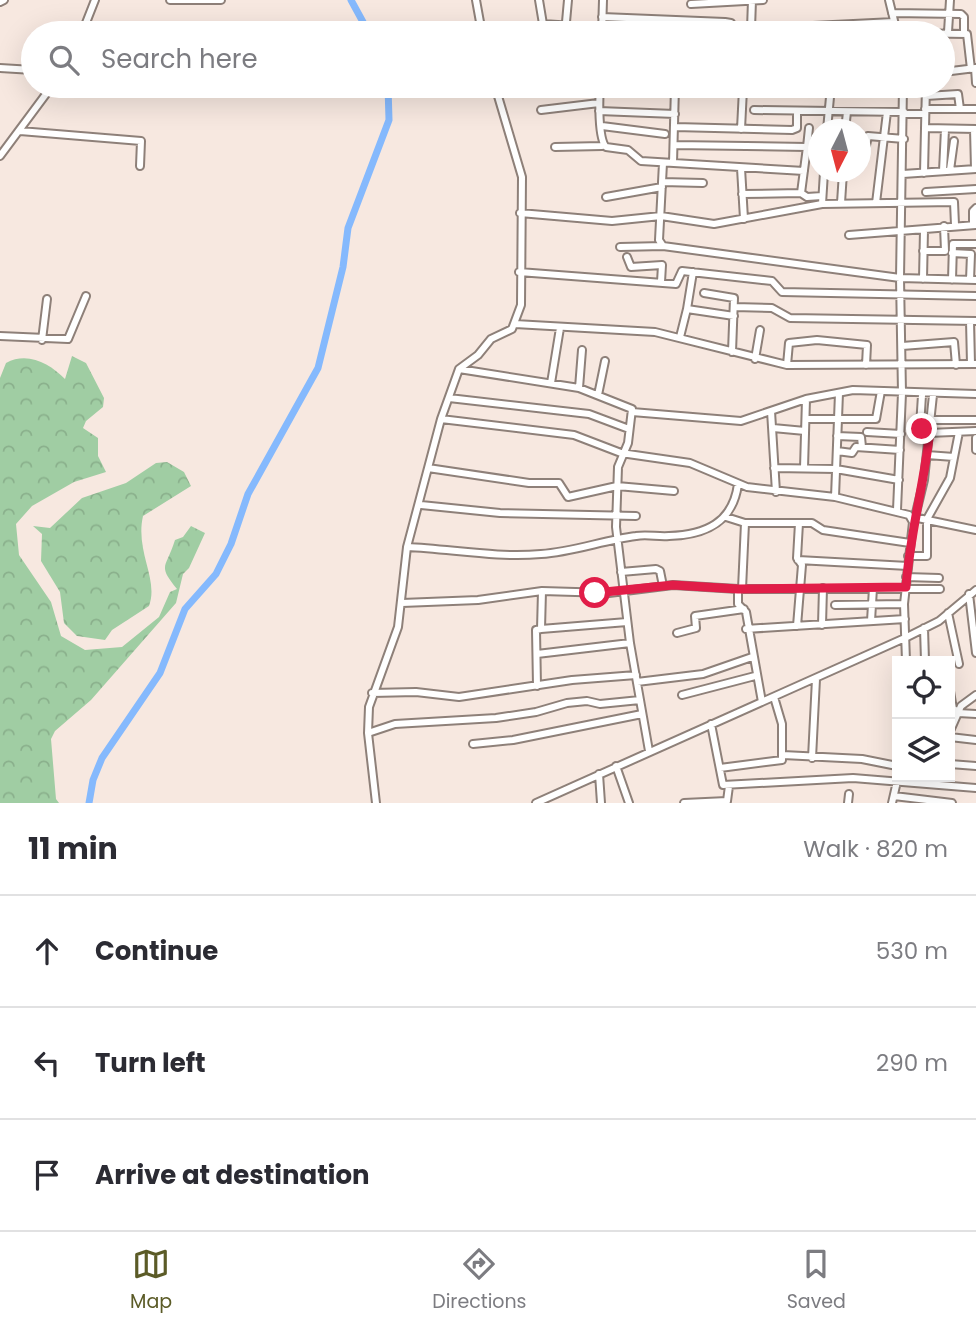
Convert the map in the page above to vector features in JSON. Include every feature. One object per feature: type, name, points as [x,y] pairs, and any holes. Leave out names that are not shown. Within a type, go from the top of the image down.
[{"type":"street","points":[[87,21],[95,0]]},
{"type":"street","points":[[170,0],[221,0]]},
{"type":"street","points":[[476,0],[480,21]]},
{"type":"street","points":[[539,0],[541,21]]},
{"type":"street","points":[[566,21],[568,0]]},
{"type":"street","points":[[602,21],[603,0]]},
{"type":"street","points":[[752,0],[754,21]]},
{"type":"street","points":[[602,16],[692,21],[691,2],[764,0]]},
{"type":"street","points":[[888,0],[894,21]]},
{"type":"street","points":[[949,21],[950,0]]},
{"type":"street","points":[[892,13],[964,15],[964,33]]},
{"type":"street","points":[[955,33],[968,35],[972,43],[976,83]]},
{"type":"street","points":[[0,68],[21,69]]},
{"type":"street","points":[[955,70],[974,68]]},
{"type":"street","points":[[955,94],[958,94],[960,109]]},
{"type":"street","points":[[0,156],[43,98]]},
{"type":"street","points":[[376,803],[368,733],[372,693],[391,651],[402,603],[407,547],[421,505],[441,419],[459,369],[478,355],[491,339],[505,334],[515,324],[521,305],[519,272],[522,177],[499,98]]},
{"type":"street","points":[[599,98],[603,146]]},
{"type":"street","points":[[673,163],[675,98]]},
{"type":"street","points":[[741,129],[743,98]]},
{"type":"street","points":[[829,119],[831,98]]},
{"type":"street","points":[[897,510],[903,366],[900,278],[903,98]]},
{"type":"street","points":[[924,173],[926,98]]},
{"type":"street","points":[[541,110],[599,107],[675,114]]},
{"type":"street","points":[[754,110],[904,113],[976,109]]},
{"type":"street","points":[[846,119],[847,111]]},
{"type":"street","points":[[876,203],[887,111]]},
{"type":"street","points":[[675,127],[795,130],[797,112]]},
{"type":"street","points":[[602,126],[665,134]]},
{"type":"street","points":[[903,174],[975,169],[975,129],[925,128]]},
{"type":"street","points":[[945,129],[946,171]]},
{"type":"street","points":[[20,131],[141,141],[140,166]]},
{"type":"street","points":[[871,136],[904,139]]},
{"type":"street","points":[[801,193],[808,138]]},
{"type":"street","points":[[946,171],[954,141]]},
{"type":"street","points":[[674,145],[807,147]]},
{"type":"street","points":[[555,147],[603,146],[628,150],[638,160],[804,171]]},
{"type":"street","points":[[663,163],[659,240],[663,246]]},
{"type":"street","points":[[741,167],[744,219]]},
{"type":"street","points":[[822,200],[823,182]]},
{"type":"street","points":[[841,203],[842,182]]},
{"type":"street","points":[[606,197],[662,185],[703,183]]},
{"type":"street","points":[[926,192],[976,189]]},
{"type":"street","points":[[742,194],[801,193],[807,197],[841,203],[954,202],[955,225]]},
{"type":"street","points":[[520,213],[612,221],[661,216],[714,224],[822,200]]},
{"type":"street","points":[[849,235],[975,225],[973,211],[976,208]]},
{"type":"street","points":[[923,251],[944,251],[944,226]]},
{"type":"street","points":[[923,279],[924,230]]},
{"type":"street","points":[[952,280],[952,253],[955,243],[976,244]]},
{"type":"street","points":[[620,247],[663,246],[900,278],[973,280],[971,254],[952,253]]},
{"type":"street","points":[[626,257],[631,267],[662,265],[661,282]]},
{"type":"street","points":[[519,272],[691,286]]},
{"type":"street","points":[[676,284],[680,272],[693,272],[772,281],[782,292],[976,296]]},
{"type":"street","points":[[680,337],[693,272]]},
{"type":"street","points":[[705,293],[733,295],[732,352]]},
{"type":"street","points":[[0,336],[68,340],[86,296]]},
{"type":"street","points":[[42,340],[47,299]]},
{"type":"street","points":[[515,324],[633,330],[680,337],[755,359],[787,365],[974,364],[973,321],[790,318],[772,308],[734,307]]},
{"type":"street","points":[[687,309],[734,316]]},
{"type":"street","points":[[551,383],[560,328]]},
{"type":"street","points":[[755,359],[760,330]]},
{"type":"street","points":[[787,365],[789,343],[817,340],[867,345],[866,365]]},
{"type":"street","points":[[902,346],[954,342],[956,365]]},
{"type":"street","points":[[579,388],[582,350]]},
{"type":"street","points":[[598,394],[605,361]]},
{"type":"street","points":[[459,369],[579,388],[629,407],[632,412],[628,443],[621,453],[617,486],[617,539],[630,643],[649,751]]},
{"type":"street","points":[[632,412],[741,421],[806,399],[839,393],[881,391],[922,395],[976,394]]},
{"type":"street","points":[[807,419],[878,419],[881,391]]},
{"type":"street","points":[[835,497],[839,393]]},
{"type":"street","points":[[922,395],[920,427],[929,432],[976,431]]},
{"type":"street","points":[[906,656],[904,604],[908,556],[927,455],[933,395]]},
{"type":"street","points":[[449,398],[589,414],[629,429]]},
{"type":"street","points":[[804,468],[806,399]]},
{"type":"street","points":[[771,411],[776,492]]},
{"type":"street","points":[[441,419],[574,435],[621,453],[690,463],[738,484],[776,492],[835,497],[976,530]]},
{"type":"street","points":[[931,420],[976,420]]},
{"type":"street","points":[[773,429],[805,431]]},
{"type":"street","points":[[867,432],[901,434]]},
{"type":"street","points":[[908,556],[927,556],[927,519],[947,486],[959,432]]},
{"type":"street","points":[[837,436],[861,437],[862,447]]},
{"type":"street","points":[[976,438],[976,450]]},
{"type":"street","points":[[837,451],[852,453],[855,447],[900,450]]},
{"type":"street","points":[[927,455],[954,457]]},
{"type":"street","points":[[428,468],[529,483],[559,484],[568,496],[617,486],[674,491]]},
{"type":"street","points":[[774,468],[836,469],[899,480]]},
{"type":"street","points":[[407,547],[505,556],[543,554],[617,539],[682,535],[711,526],[726,517],[736,501],[738,484]]},
{"type":"street","points":[[421,505],[500,513],[636,516]]},
{"type":"street","points":[[726,517],[745,523],[812,523],[823,530],[910,543]]},
{"type":"street","points":[[745,523],[738,604],[744,609],[762,702]]},
{"type":"street","points":[[797,626],[802,565],[798,560],[799,523]]},
{"type":"street","points":[[798,560],[908,566]]},
{"type":"street","points":[[621,572],[656,569],[660,571],[663,586]]},
{"type":"street","points":[[906,577],[939,578]]},
{"type":"street","points":[[402,603],[478,600],[542,591],[623,592],[663,586],[740,589],[940,589]]},
{"type":"street","points":[[871,621],[873,587]]},
{"type":"street","points":[[822,588],[822,625]]},
{"type":"street","points":[[536,803],[816,679],[923,628],[971,598],[976,590]]},
{"type":"street","points":[[541,629],[542,591]]},
{"type":"street","points":[[971,598],[976,649]]},
{"type":"street","points":[[835,605],[904,604]]},
{"type":"street","points":[[677,633],[696,628],[695,616],[744,609]]},
{"type":"street","points":[[948,613],[959,664]]},
{"type":"street","points":[[746,629],[905,619]]},
{"type":"street","points":[[537,686],[536,630],[628,622]]},
{"type":"street","points":[[923,628],[925,656]]},
{"type":"street","points":[[537,654],[630,643]]},
{"type":"street","points":[[372,693],[416,692],[459,697],[537,686],[703,674],[752,657]]},
{"type":"street","points":[[682,695],[755,676]]},
{"type":"street","points":[[813,758],[816,679]]},
{"type":"street","points":[[955,719],[967,700],[976,695]]},
{"type":"street","points":[[720,768],[780,761],[783,755],[782,724],[774,697]]},
{"type":"street","points":[[368,733],[395,724],[523,714],[574,702],[607,704],[640,700]]},
{"type":"street","points":[[607,704],[610,719]]},
{"type":"street","points":[[955,710],[976,714]]},
{"type":"street","points":[[473,744],[513,740],[642,714]]},
{"type":"street","points":[[710,724],[722,783],[729,786],[838,778],[892,780]]},
{"type":"street","points":[[955,738],[976,740]]},
{"type":"street","points":[[783,755],[862,760],[892,765]]},
{"type":"street","points":[[955,764],[976,766]]},
{"type":"street","points":[[616,766],[629,803]]},
{"type":"street","points":[[599,774],[601,803]]},
{"type":"street","points":[[917,782],[976,788]]},
{"type":"street","points":[[684,803],[727,801],[729,786]]},
{"type":"street","points":[[848,803],[849,794]]},
{"type":"street","points":[[893,799],[952,803]]},
{"type":"green space","points":[[72,356],[86,363],[104,398],[103,407],[86,421],[83,428],[98,438],[98,456],[106,472],[74,482],[32,506],[16,524],[19,555],[51,602],[61,636],[85,650],[122,647],[159,617],[170,592],[177,589],[165,570],[175,540],[183,537],[191,526],[205,533],[189,568],[183,574],[176,603],[91,700],[55,731],[51,739],[56,799],[59,803],[0,803],[0,378],[6,363],[22,358],[46,364],[65,379]]},
{"type":"green space","points":[[167,462],[184,472],[191,486],[143,516],[142,541],[151,586],[149,606],[112,630],[105,640],[77,636],[64,623],[60,592],[41,561],[42,534],[33,526],[50,528],[82,498],[126,483],[156,463]]},
{"type":"waterway","points":[[351,0],[362,21]]},
{"type":"waterway","points":[[89,803],[93,780],[102,758],[160,673],[185,609],[216,574],[231,544],[248,494],[318,368],[343,267],[348,228],[389,120],[388,98]]},
{"type":"route","points":[[595,593],[673,585],[738,589],[906,587],[913,517],[922,489],[930,430],[922,429]]}]
